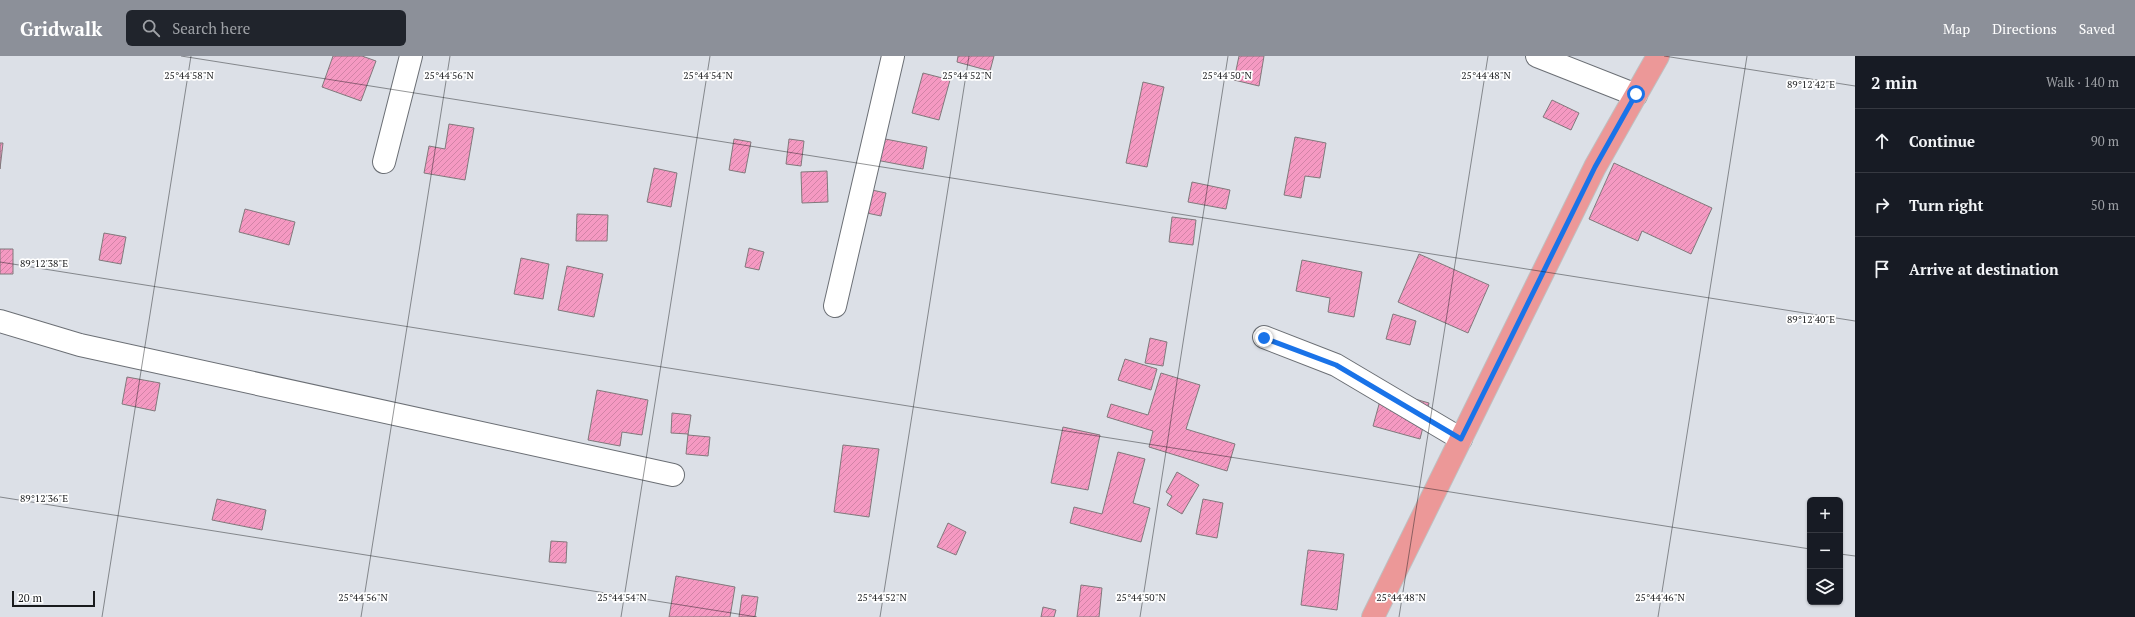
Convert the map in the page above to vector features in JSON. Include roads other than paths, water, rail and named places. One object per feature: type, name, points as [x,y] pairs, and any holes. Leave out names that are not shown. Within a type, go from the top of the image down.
[{"type":"main road","points":[[1373,617],[1595,167],[1658,56]]},
{"type":"street","points":[[384,162],[411,56]]},
{"type":"street","points":[[835,306],[893,56]]},
{"type":"street","points":[[1537,56],[1636,94]]},
{"type":"street","points":[[0,321],[80,345],[673,475]]},
{"type":"street","points":[[1264,338],[1336,365],[1461,439]]}]
